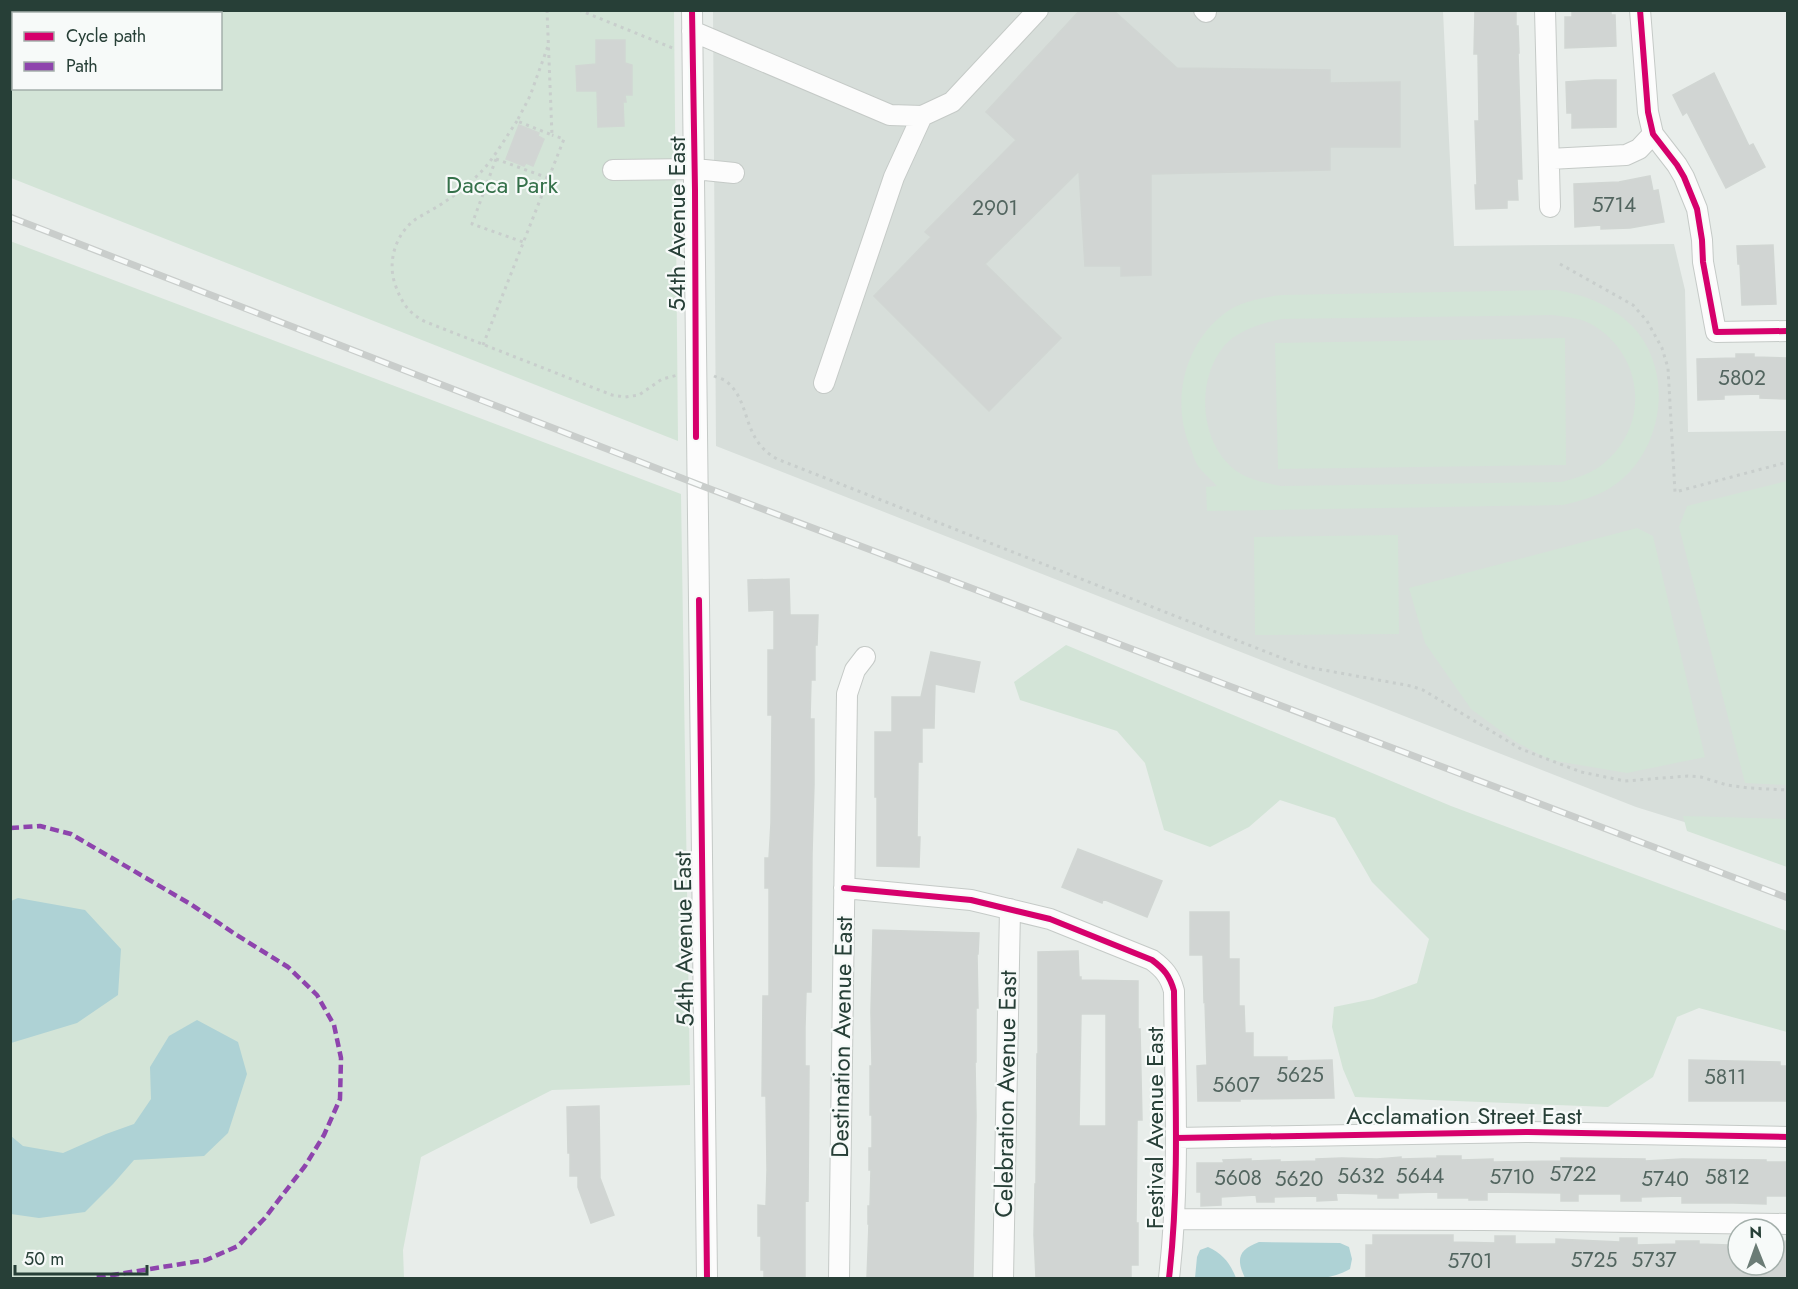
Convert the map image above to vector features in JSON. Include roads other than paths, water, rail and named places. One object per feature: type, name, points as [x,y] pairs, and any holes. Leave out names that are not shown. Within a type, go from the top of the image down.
[{"type":"street","name":"54th Avenue East","points":[[692,10],[707,1278]]},
{"type":"street","points":[[692,30],[890,115],[922,116],[952,102],[1038,10]]},
{"type":"street","points":[[1545,10],[1550,207]]},
{"type":"street","points":[[1640,10],[1648,112],[1653,134],[1684,177],[1697,210],[1703,262],[1716,332],[1788,331]]},
{"type":"street","points":[[824,383],[894,177],[922,116]]},
{"type":"street","points":[[1549,159],[1626,155],[1639,149],[1653,134]]},
{"type":"street","points":[[613,170],[695,169],[734,173]]},
{"type":"street","name":"Destination Avenue East","points":[[839,1278],[847,694],[855,670],[866,657]]},
{"type":"street","points":[[844,888],[971,900],[1010,909]]},
{"type":"street","name":"Festival Avenue East","points":[[1010,909],[1050,919],[1152,960],[1170,978],[1174,991],[1176,1137],[1174,1219],[1169,1278]]},
{"type":"street","name":"Celebration Avenue East","points":[[1003,1278],[1010,909]]},
{"type":"street","name":"Acclamation Street East","points":[[1176,1137],[1528,1132],[1788,1137]]},
{"type":"street","points":[[1174,1219],[1788,1224]]},
{"type":"water","points":[[18,898],[85,910],[121,949],[118,995],[77,1023],[11,1043],[11,901]]},
{"type":"water","points":[[197,1020],[238,1042],[247,1074],[228,1133],[204,1156],[134,1160],[85,1212],[39,1218],[11,1214],[11,1136],[23,1146],[63,1153],[134,1124],[151,1099],[150,1067],[169,1036]]},
{"type":"water","points":[[1259,1242],[1340,1243],[1349,1247],[1352,1259],[1350,1269],[1339,1274],[1313,1279],[1245,1278],[1240,1265],[1241,1256],[1247,1248]]},
{"type":"water","points":[[1208,1247],[1225,1260],[1236,1278],[1195,1278],[1197,1257],[1200,1250]]},
{"type":"railway","points":[[10,217],[697,484],[1788,898]]},
{"type":"park label","name":"Dacca Park","points":[[502,185]]}]
